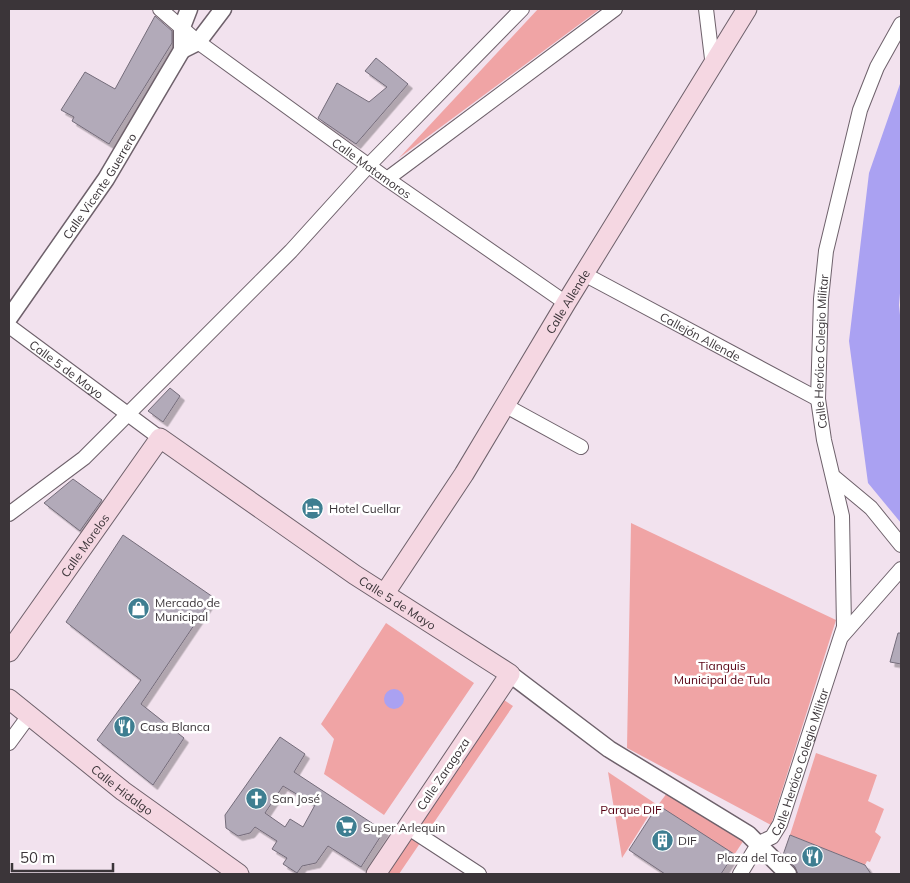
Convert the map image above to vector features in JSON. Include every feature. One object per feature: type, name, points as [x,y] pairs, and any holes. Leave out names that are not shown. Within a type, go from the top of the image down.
[{"type":"main road","name":"Calle Allende","points":[[385,593],[425,535],[506,406],[566,303],[713,68],[747,9]]},
{"type":"main road","name":"Calle 5 de Mayo","points":[[160,438],[354,575],[510,674]]},
{"type":"main road","name":"Calle Morelos","points":[[9,652],[160,438]]},
{"type":"main road","name":"Calle Zaragoza","points":[[376,874],[510,674]]},
{"type":"main road","name":"Calle Hidalgo","points":[[9,699],[28,717],[123,791],[239,874]]},
{"type":"street","name":"Calle Matamoros","points":[[160,9],[198,42],[387,179],[566,303]]},
{"type":"street","points":[[189,9],[182,27],[182,50],[198,42],[223,9]]},
{"type":"street","points":[[9,514],[84,458],[291,251],[369,165],[522,9]]},
{"type":"street","points":[[387,179],[615,9]]},
{"type":"street","points":[[706,9],[713,68]]},
{"type":"street","name":"Calle Heróico Colegio Militar","points":[[740,874],[759,843],[772,837],[780,824],[844,627],[842,516],[835,478],[824,440],[818,399],[821,299],[826,251],[860,110],[877,67],[901,24]]},
{"type":"street","name":"Calle Vicente Guerrero","points":[[9,318],[106,179],[182,50]]},
{"type":"street","name":"Callejón Allende","points":[[584,274],[818,399]]},
{"type":"street","name":"Calle 5 de Mayo","points":[[9,326],[160,438]]},
{"type":"street","points":[[506,406],[581,447]]},
{"type":"street","points":[[835,478],[871,508],[901,545]]},
{"type":"street","points":[[840,639],[901,569]]},
{"type":"street","name":"Calle 5 de Mayo","points":[[510,674],[609,749],[748,834],[788,874]]},
{"type":"street","points":[[9,743],[28,717]]},
{"type":"street","points":[[407,827],[479,874]]},
{"type":"green space","points":[[538,9],[600,9],[399,158]]},
{"type":"green space","name":"Tianguis Municipal de Tula","points":[[631,523],[836,620],[771,825],[627,748]]},
{"type":"green space","points":[[386,623],[474,683],[384,815],[324,774],[334,739],[321,724]]},
{"type":"green space","points":[[501,698],[513,706],[399,874],[380,874]]},
{"type":"green space","points":[[816,753],[877,775],[868,801],[884,809],[875,832],[881,837],[870,862],[867,861],[865,865],[790,835]]},
{"type":"green space","name":"Parque DIF","points":[[608,772],[656,804],[622,858]]},
{"type":"green space","points":[[667,793],[744,840],[734,855],[658,805]]},
{"type":"shaded area","points":[[901,81],[901,281],[899,305],[901,325],[901,523],[868,483],[849,341],[869,173]]},
{"type":"shaded area","points":[[394,689],[401,692],[404,699],[401,706],[394,709],[387,706],[384,699],[387,692]]},
{"type":"building","points":[[155,16],[172,31],[172,43],[109,144],[72,121],[74,117],[61,110],[85,72],[115,89]]},
{"type":"building","points":[[376,58],[408,84],[356,144],[318,118],[337,83],[369,102],[387,87],[365,71]]},
{"type":"building","points":[[170,388],[180,396],[163,422],[148,411]]},
{"type":"building","points":[[73,479],[102,500],[80,531],[44,503]]},
{"type":"building","name":"Mercado de Municipal","points":[[123,535],[213,597],[141,704],[184,738],[153,785],[97,740],[141,680],[66,622]]},
{"type":"building","points":[[898,633],[901,633],[901,664],[890,662]]},
{"type":"building","name":"San José","points":[[280,737],[305,754],[294,772],[384,831],[361,867],[328,846],[316,863],[302,866],[297,873],[283,864],[287,858],[272,849],[277,841],[255,827],[250,833],[238,836],[226,828],[225,815]],"holes":[[[283,786],[315,805],[303,827],[290,819],[285,827],[265,813]]]},
{"type":"building","points":[[658,805],[734,854],[721,874],[665,874],[629,850]]},
{"type":"building","name":"Plaza del Taco","points":[[790,835],[865,865],[871,874],[798,874],[795,867],[783,855]]},
{"type":"place","name":"Hotel Cuellar","points":[[313,508]]},
{"type":"place","name":"Mercado de Municipal","points":[[139,609]]},
{"type":"place","name":"Casa Blanca","points":[[124,726]]},
{"type":"place","name":"San José","points":[[256,798]]},
{"type":"place","name":"Super Arlequin","points":[[347,827]]},
{"type":"place","name":"DIF","points":[[662,840]]},
{"type":"place","name":"Plaza del Taco","points":[[813,857]]}]
